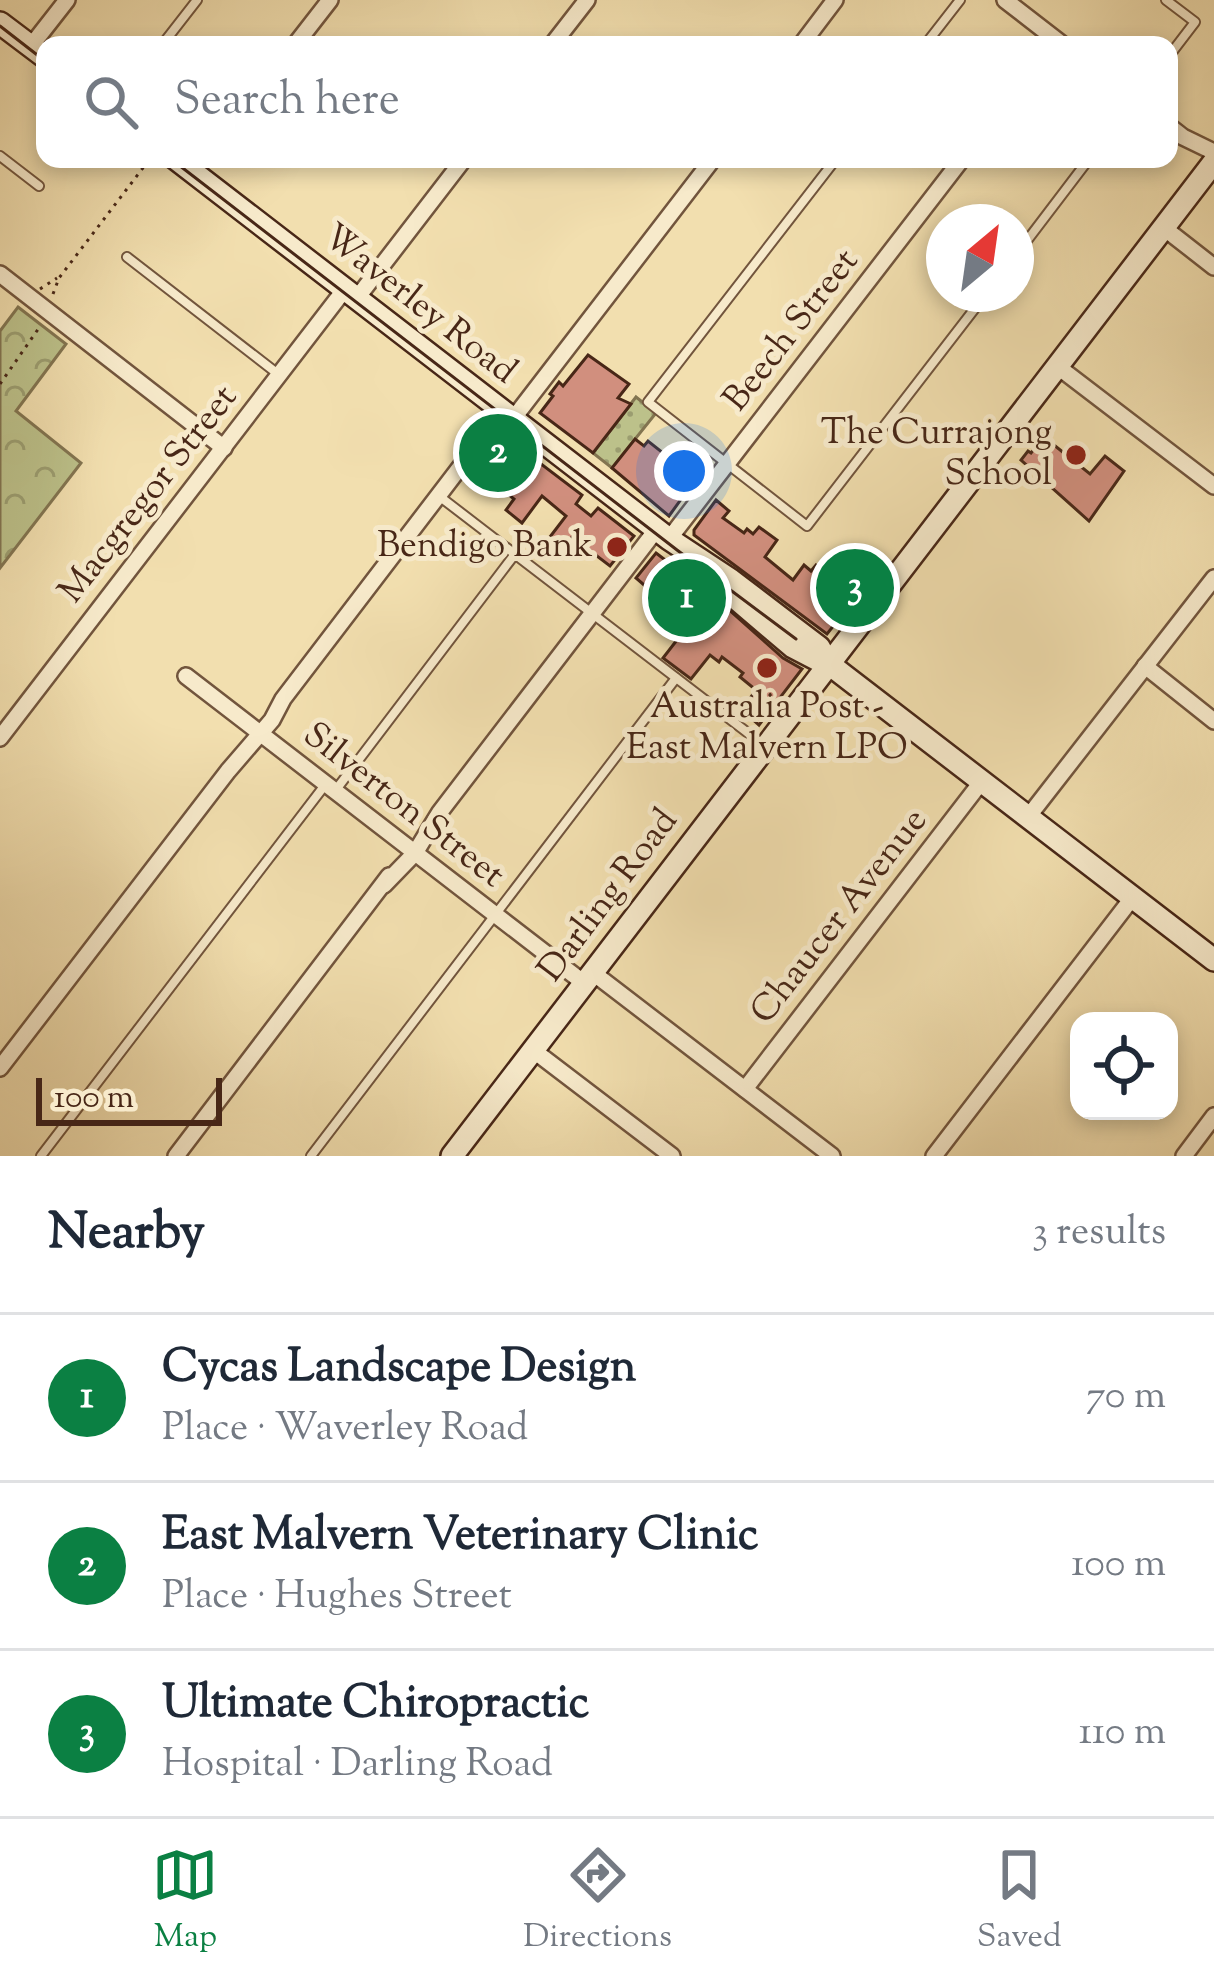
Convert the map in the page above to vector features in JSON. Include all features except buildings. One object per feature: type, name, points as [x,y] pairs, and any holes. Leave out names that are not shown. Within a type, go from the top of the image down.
[{"type":"main road","points":[[0,22],[36,50]]},
{"type":"main road","name":"Darling Road","points":[[452,1156],[1212,161]]},
{"type":"main road","name":"Waverley Road","points":[[202,168],[351,294],[668,539],[790,625],[818,647],[828,663],[1214,960]]},
{"type":"street","points":[[47,36],[67,0]]},
{"type":"street","points":[[303,36],[330,0]]},
{"type":"street","points":[[559,36],[587,0]]},
{"type":"street","points":[[808,36],[836,0]]},
{"type":"street","points":[[1005,0],[1048,36]]},
{"type":"street","points":[[1178,134],[1212,161]]},
{"type":"street","name":"Macgregor Street","points":[[0,738],[280,375],[456,168]]},
{"type":"street","points":[[0,1068],[257,731],[278,711],[438,495],[706,168]]},
{"type":"street","name":"Beech Street","points":[[176,1156],[592,614],[668,539],[955,168]]},
{"type":"street","points":[[1164,227],[1214,267]]},
{"type":"street","points":[[0,274],[224,448]]},
{"type":"street","points":[[1057,365],[1214,486]]},
{"type":"street","points":[[1028,817],[1214,578]]},
{"type":"street","points":[[1145,666],[1214,721]]},
{"type":"street","name":"Silverton Street","points":[[186,676],[495,915],[745,1089],[832,1156]]},
{"type":"street","name":"Chaucer Avenue","points":[[745,1089],[982,781]]},
{"type":"street","points":[[934,1156],[1133,897]]},
{"type":"street","points":[[533,1050],[672,1156]]},
{"type":"street","points":[[1184,1156],[1214,1116]]},
{"type":"lane","points":[[170,36],[197,0]]},
{"type":"lane","points":[[932,36],[960,0]]},
{"type":"lane","points":[[1166,0],[1195,22],[1178,44]]},
{"type":"lane","points":[[0,156],[39,186]]},
{"type":"lane","points":[[829,168],[648,402],[808,526],[972,312]]},
{"type":"lane","points":[[1034,231],[1082,168]]},
{"type":"lane","points":[[127,257],[280,375]]},
{"type":"lane","points":[[438,495],[765,746]]},
{"type":"lane","points":[[41,1156],[515,554]]},
{"type":"lane","points":[[311,1156],[676,678]]},
{"type":"path","points":[[39,304],[143,168]]},
{"type":"path","points":[[0,384],[40,328],[44,286],[59,278]]},
{"type":"green space","points":[[18,307],[66,344],[16,411],[81,463],[0,568],[0,331]]},
{"type":"green space","points":[[636,397],[656,413],[612,468],[593,453]]},
{"type":"tram line","points":[[0,26],[36,54]]},
{"type":"tram line","points":[[183,168],[796,639]]},
{"type":"place","name":"East Malvern Veterinary Clinic","points":[[498,453]]},
{"type":"place","name":"The Currajong School","points":[[1076,455]]},
{"type":"place","name":"Bendigo Bank","points":[[617,547]]},
{"type":"place","name":"Ultimate Chiropractic","points":[[855,588]]},
{"type":"place","name":"Cycas Landscape Design","points":[[687,598]]},
{"type":"place","name":"Australia Post - East Malvern LPO","points":[[767,668]]}]
